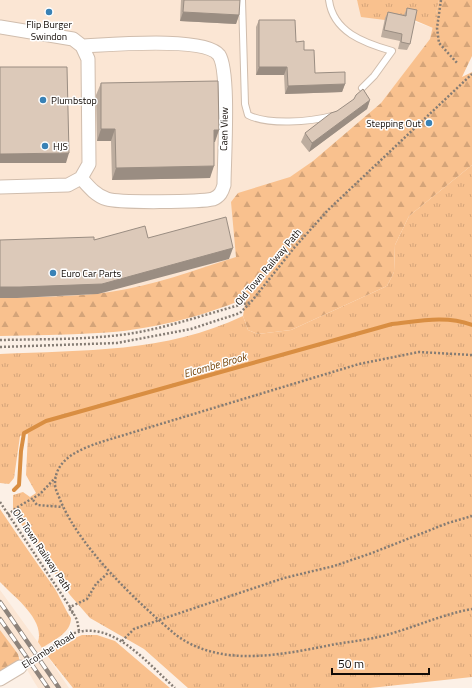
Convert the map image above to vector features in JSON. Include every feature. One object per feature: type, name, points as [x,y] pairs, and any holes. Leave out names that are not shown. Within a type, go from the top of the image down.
[{"type":"street","name":"Caen View","points":[[0,27],[73,39],[82,46],[184,44],[205,46],[213,49],[222,62],[225,85],[224,185],[222,192],[218,196],[197,201],[115,201],[100,196],[81,178]]},
{"type":"street","points":[[0,187],[68,185],[81,178],[89,164],[90,155],[88,59],[82,46]]},
{"type":"street","name":"Elcombe Road","points":[[0,679],[20,667]]},
{"type":"lane","points":[[242,0],[245,104],[248,116],[257,120],[291,120],[331,117],[337,113]]},
{"type":"lane","points":[[329,0],[330,8],[336,23],[346,31],[378,47],[392,51],[374,76],[362,88]]},
{"type":"path","points":[[441,0],[437,28],[439,43],[458,64]]},
{"type":"path","name":"Old Town Railway Path","points":[[0,347],[93,345],[153,337],[191,329],[240,313],[251,302],[294,248],[328,210],[472,74]]},
{"type":"path","points":[[0,340],[133,333],[251,302]]},
{"type":"path","points":[[472,355],[419,352],[351,367],[139,430],[76,451],[60,466],[55,485],[63,507],[71,522],[109,572],[159,620],[186,642],[207,650],[240,656],[284,654],[392,634],[453,612],[472,609]]},
{"type":"path","points":[[8,515],[16,508],[33,500],[56,477]]},
{"type":"path","points":[[33,500],[37,506],[63,507]]},
{"type":"path","name":"Old Town Railway Path","points":[[0,502],[70,607],[70,612],[74,614],[79,631]]},
{"type":"path","points":[[122,641],[134,629],[159,620],[284,578],[334,566],[372,553],[448,523],[472,516]]},
{"type":"path","points":[[70,607],[87,599],[96,584],[109,572]]},
{"type":"path","name":"Elcombe Road","points":[[20,667],[66,636],[79,631],[97,632],[122,641],[175,688]]},
{"type":"shaded area","points":[[0,0],[357,0],[357,2],[433,28],[430,40],[381,103],[313,161],[249,207],[263,255],[163,297],[0,311]]},
{"type":"shaded area","points":[[0,590],[69,688],[38,688],[18,654],[0,630]]},
{"type":"green space","points":[[357,0],[439,0],[433,28],[414,20],[385,20],[361,17]]},
{"type":"green space","points":[[439,0],[472,0],[472,56],[462,77],[472,72],[472,165],[409,216],[395,245],[394,272],[387,286],[291,330],[258,334],[248,330],[243,316],[246,298],[211,311],[174,322],[116,332],[0,336],[0,298],[83,295],[110,292],[142,286],[236,257],[231,202],[238,193],[290,177],[313,161],[381,103],[430,39]]},
{"type":"green space","points":[[472,165],[472,677],[370,688],[188,688],[144,649],[90,618],[70,595],[13,512],[13,495],[23,492],[30,497],[36,493],[26,475],[28,434],[20,436],[14,478],[9,484],[0,483],[0,354],[93,350],[154,343],[184,337],[214,328],[243,316],[248,330],[258,334],[291,330],[387,286],[394,272],[395,245],[409,216]]},
{"type":"green space","points":[[0,509],[53,586],[71,618],[65,632],[42,648],[38,642],[39,633],[33,617],[0,582]]},
{"type":"green space","points":[[0,630],[18,654],[20,662],[0,673]]},
{"type":"green space","points":[[82,635],[97,635],[115,641],[170,688],[73,688],[46,654]]},
{"type":"building","points":[[184,0],[240,0],[239,15],[183,12]]},
{"type":"building","points":[[407,8],[417,10],[410,44],[401,42],[402,34],[384,30],[388,12],[406,16]]},
{"type":"building","points":[[259,20],[295,20],[296,42],[304,41],[304,50],[314,50],[315,73],[345,72],[345,84],[288,86],[287,67],[259,67]]},
{"type":"building","points":[[0,67],[67,67],[69,153],[0,154]]},
{"type":"building","points":[[218,81],[219,130],[214,130],[214,166],[116,168],[115,129],[101,129],[101,83]]},
{"type":"building","points":[[363,89],[370,100],[312,143],[305,133],[331,113],[337,111],[354,99]]},
{"type":"building","points":[[226,217],[233,248],[102,284],[0,287],[0,240],[94,237],[94,240],[145,226],[148,238]]},
{"type":"waterway","name":"Elcombe Brook","points":[[14,490],[19,485],[21,451],[24,433],[46,421],[392,324],[442,319],[472,325]]},
{"type":"railway","points":[[0,602],[59,688]]},
{"type":"railway","points":[[0,619],[48,688]]},
{"type":"place","name":"Flip Burger Swindon","points":[[49,12]]},
{"type":"place","name":"Plumbstop","points":[[43,100]]},
{"type":"place","name":"Stepping Out","points":[[429,123]]},
{"type":"place","name":"HJS","points":[[45,146]]},
{"type":"place","name":"Euro Car Parts","points":[[53,273]]}]
